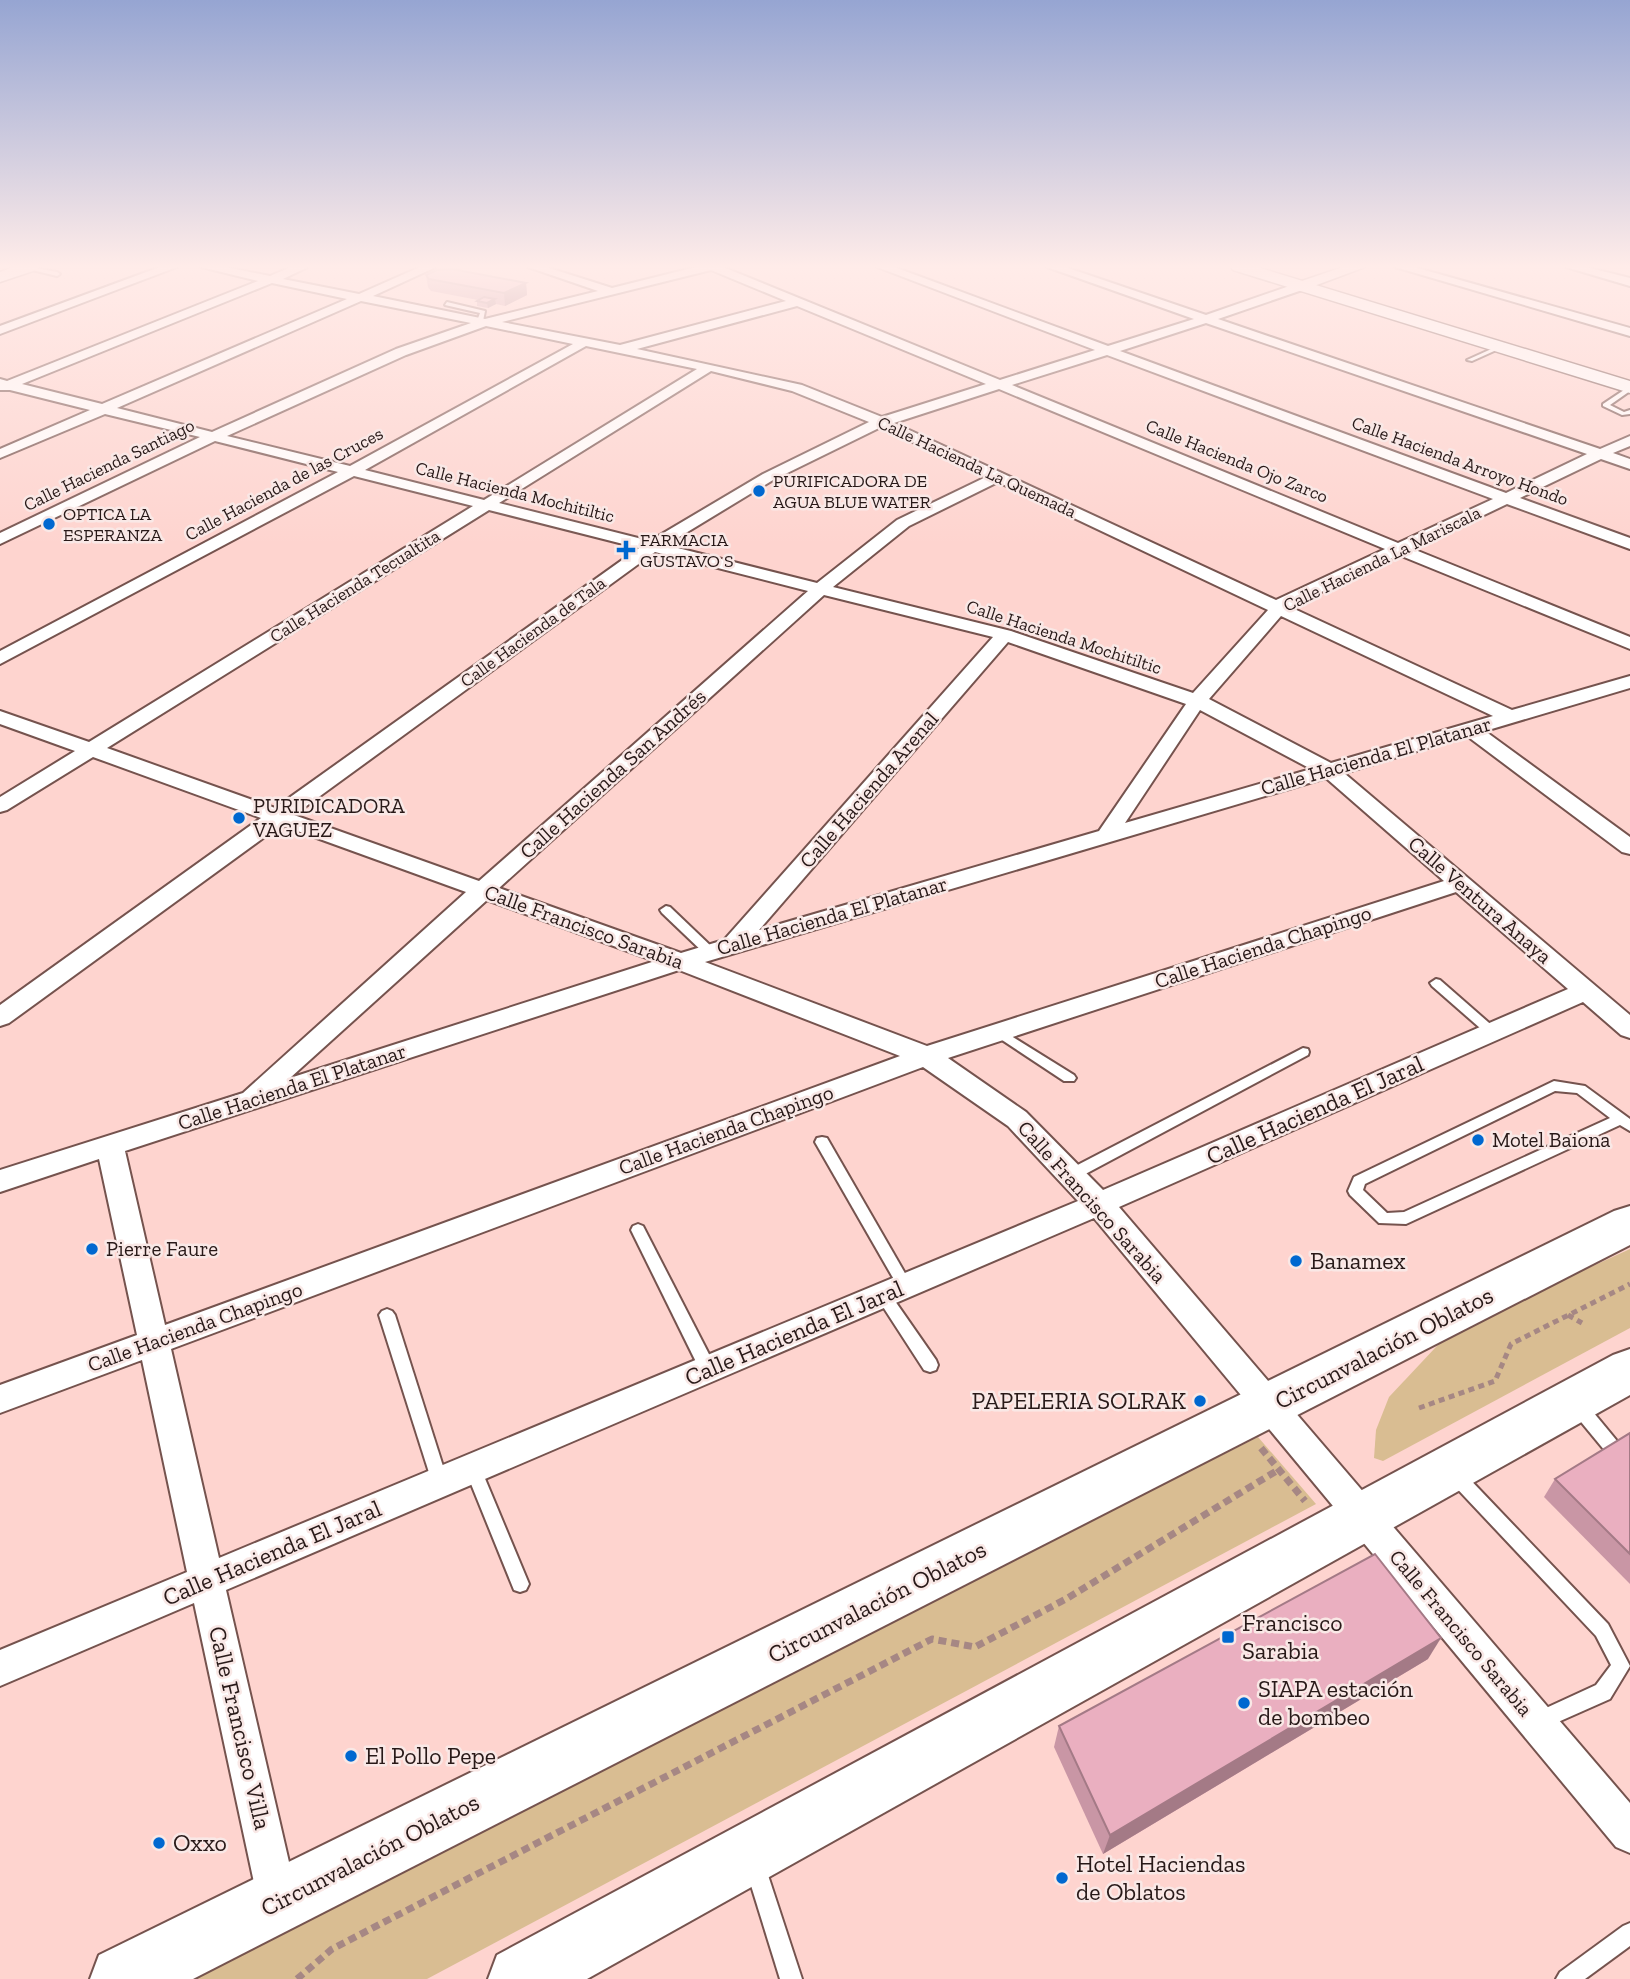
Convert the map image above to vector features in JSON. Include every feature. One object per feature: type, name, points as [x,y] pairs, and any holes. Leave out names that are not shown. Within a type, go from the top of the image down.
[{"type":"main road","points":[[1539,359],[1630,388]]},
{"type":"main road","name":"Circunvalación Oblatos","points":[[123,1979],[1630,1224]]},
{"type":"main road","points":[[521,1979],[1630,1370]]},
{"type":"street","points":[[3,385],[68,359]]},
{"type":"street","points":[[0,454],[218,359]]},
{"type":"street","name":"Calle Hacienda Santiago","points":[[0,539],[214,436],[385,359]]},
{"type":"street","name":"Calle Hacienda de las Cruces","points":[[0,658],[352,471],[554,359]]},
{"type":"street","name":"Calle Hacienda La Quemada","points":[[672,359],[797,388],[881,422],[1511,717]]},
{"type":"street","name":"Calle Hacienda Ojo Zarco","points":[[937,359],[1630,644]]},
{"type":"street","name":"Calle Hacienda de Tala","points":[[0,1017],[653,546],[768,477],[881,422],[1078,359]]},
{"type":"street","name":"Calle Hacienda Arroyo Hondo","points":[[1129,359],[1630,544]]},
{"type":"street","points":[[1324,359],[1630,464]]},
{"type":"street","name":"Calle Hacienda Tecualtita","points":[[0,806],[709,367]]},
{"type":"street","name":"Calle Hacienda Mochitiltic","points":[[3,385],[1005,635],[1197,701],[1329,770]]},
{"type":"street","name":"Calle Hacienda La Mariscala","points":[[1106,836],[1197,701],[1279,608],[1630,440]]},
{"type":"street","name":"Calle Hacienda San Andrés","points":[[247,1101],[821,588],[903,523],[999,476]]},
{"type":"street","name":"Calle Hacienda Arenal","points":[[733,945],[1005,635]]},
{"type":"street","name":"Calle Hacienda El Platanar","points":[[0,1181],[680,961],[1511,717],[1624,689]]},
{"type":"street","name":"Calle Francisco Sarabia","points":[[0,717],[680,961],[926,1056],[1017,1119],[1099,1205],[1254,1413],[1363,1516],[1536,1722],[1624,1816]]},
{"type":"street","points":[[1470,729],[1630,847]]},
{"type":"street","name":"Calle Ventura Anaya","points":[[1329,770],[1630,1029]]},
{"type":"street","name":"Calle Hacienda Chapingo","points":[[0,1399],[926,1056],[1460,883]]},
{"type":"street","name":"Calle Hacienda El Jaral","points":[[0,1668],[1099,1205],[1586,991]]},
{"type":"street","name":"Calle Francisco Villa","points":[[110,1145],[278,1901]]},
{"type":"lane","points":[[1630,388],[1605,405],[1624,414],[1630,412]]},
{"type":"lane","points":[[667,910],[710,952]]},
{"type":"lane","points":[[1436,983],[1492,1032]]},
{"type":"lane","points":[[1000,1033],[1069,1077]]},
{"type":"lane","points":[[1071,1175],[1303,1052]]},
{"type":"lane","points":[[1554,1086],[1580,1089],[1625,1123],[1406,1218],[1384,1219],[1355,1191],[1359,1181],[1554,1086]]},
{"type":"lane","points":[[822,1142],[929,1365]]},
{"type":"lane","points":[[638,1230],[708,1370]]},
{"type":"lane","points":[[387,1315],[441,1482]]},
{"type":"lane","points":[[1573,1401],[1616,1452]]},
{"type":"lane","points":[[473,1469],[520,1584]]},
{"type":"lane","points":[[1449,1469],[1602,1630],[1621,1665],[1603,1692],[1536,1722]]},
{"type":"lane","points":[[751,1852],[791,1979]]},
{"type":"lane","points":[[1567,1979],[1630,1933]]},
{"type":"path","points":[[1419,1408],[1495,1381],[1511,1344],[1630,1284]]},
{"type":"path","points":[[1568,1315],[1582,1323]]},
{"type":"path","points":[[1254,1413],[1279,1470],[1305,1501]]},
{"type":"path","points":[[297,1979],[332,1949],[932,1639],[975,1647],[1066,1599],[1279,1470]]},
{"type":"shaded area","points":[[1630,1249],[1630,1328],[1383,1461],[1374,1458],[1376,1430],[1389,1397],[1451,1331]]},
{"type":"shaded area","points":[[1258,1437],[1316,1504],[427,1979],[171,1979]]},
{"type":"building","points":[[1630,1433],[1630,1554],[1555,1479]]},
{"type":"building","name":"SIAPA estación de bombeo","points":[[1375,1554],[1441,1638],[1110,1835],[1059,1726]]},
{"type":"place","name":"PURIFICADORA DE AGUA BLUE WATER","points":[[759,491]]},
{"type":"place","name":"OPTICA LA ESPERANZA","points":[[49,524]]},
{"type":"place","name":"FARMACIA GUSTAVO S","points":[[626,550]]},
{"type":"place","name":"PURIDICADORA VAGUEZ","points":[[239,818]]},
{"type":"place","name":"Motel Baiona","points":[[1478,1140]]},
{"type":"place","name":"Pierre Faure","points":[[92,1249]]},
{"type":"place","name":"Banamex","points":[[1296,1261]]},
{"type":"place","name":"PAPELERIA SOLRAK","points":[[1200,1401]]},
{"type":"place","name":"Francisco Sarabia","points":[[1228,1637]]},
{"type":"place","name":"SIAPA estación de bombeo","points":[[1244,1703]]},
{"type":"place","name":"El Pollo Pepe","points":[[351,1756]]},
{"type":"place","name":"Oxxo","points":[[159,1843]]},
{"type":"place","name":"Hotel Haciendas de Oblatos","points":[[1062,1878]]}]
